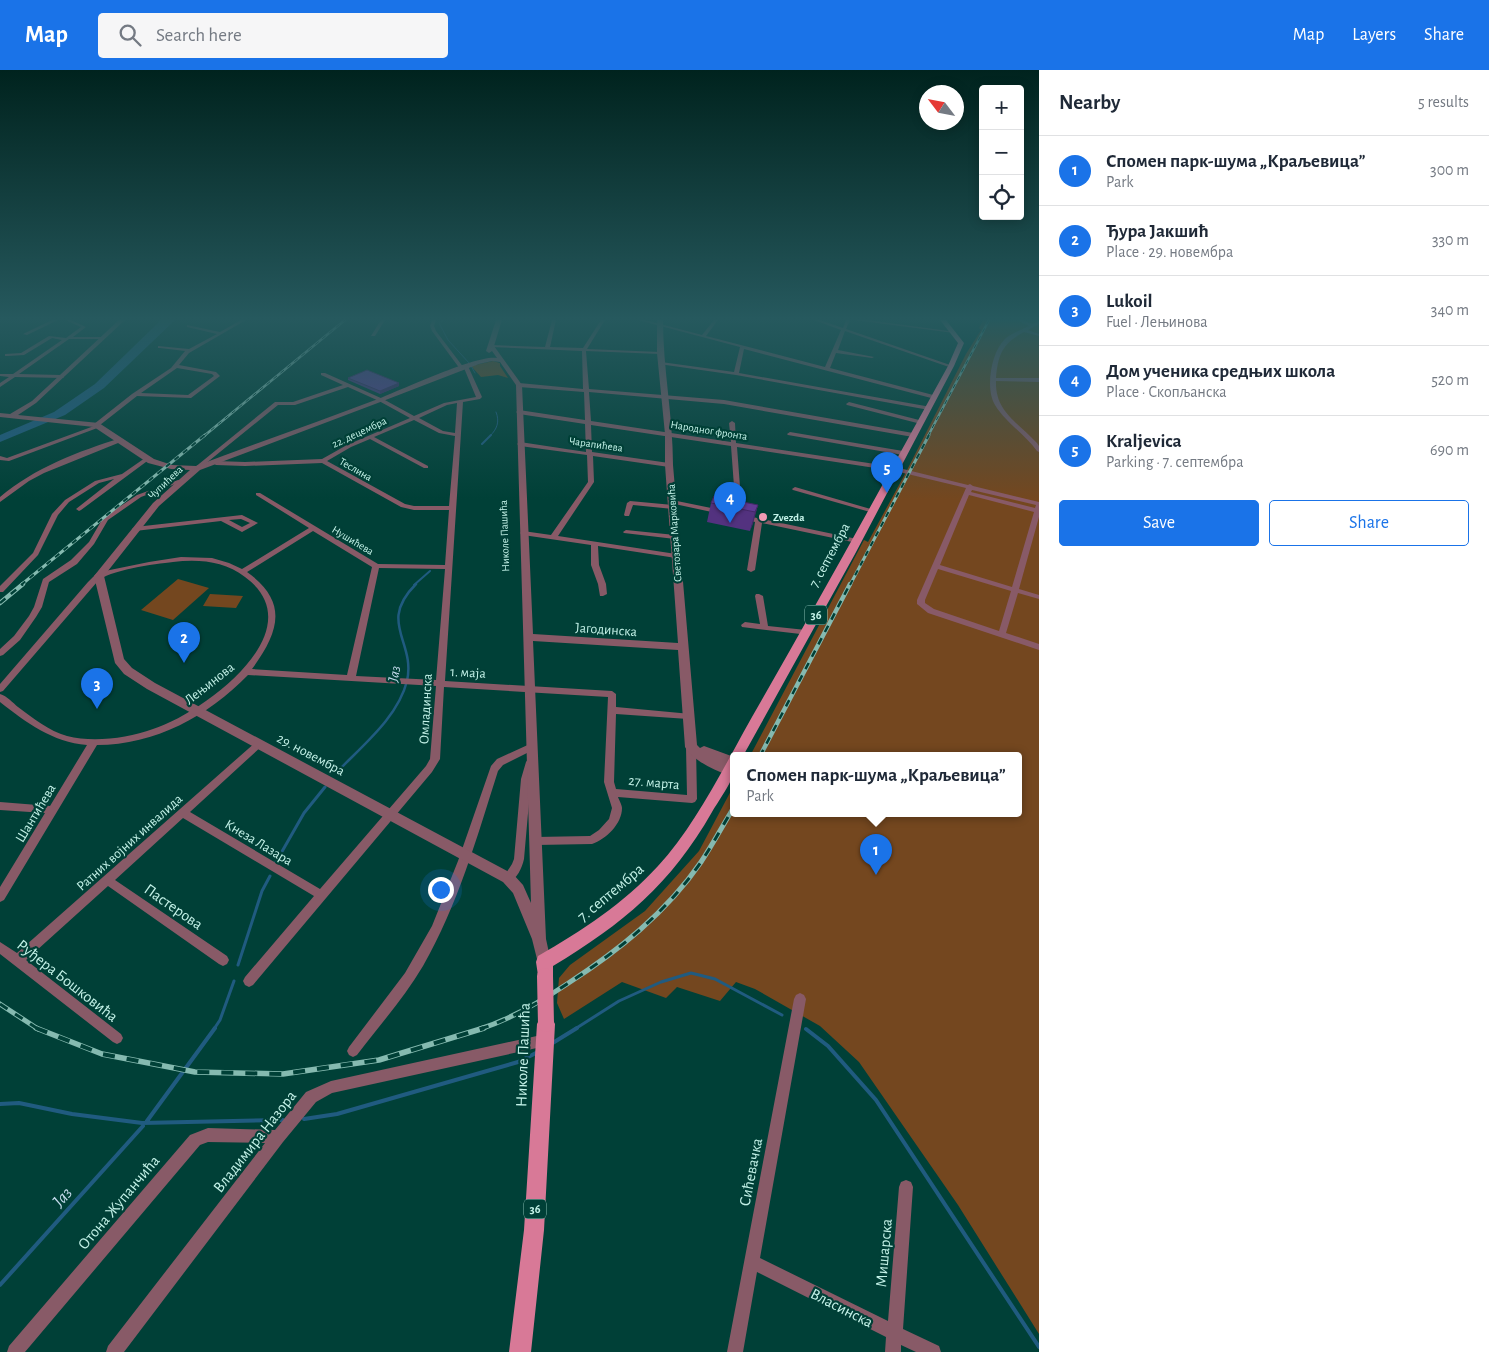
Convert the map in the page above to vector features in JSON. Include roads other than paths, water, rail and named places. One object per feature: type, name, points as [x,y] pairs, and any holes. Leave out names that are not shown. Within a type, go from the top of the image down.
[{"type":"main road","name":"7. септембра","points":[[738,752],[806,633],[943,380]]},
{"type":"main road","name":"7. септембра","points":[[544,969],[647,889],[687,839],[730,765]]},
{"type":"main road","name":"Николе Пашића","points":[[520,1352],[534,1230],[546,1040],[544,969]]},
{"type":"street","points":[[11,416],[34,402],[58,380]]},
{"type":"street","points":[[0,458],[7,460],[97,425],[156,380]]},
{"type":"street","points":[[136,394],[189,397],[212,380]]},
{"type":"street","points":[[335,380],[381,400],[443,433],[458,435]]},
{"type":"street","name":"Чупићева","points":[[0,689],[99,576],[135,529],[180,481],[198,468],[216,463],[432,380]]},
{"type":"street","points":[[460,402],[479,397],[474,380]]},
{"type":"street","points":[[515,380],[519,386],[732,403],[913,435]]},
{"type":"street","points":[[553,538],[591,482],[585,380]]},
{"type":"street","name":"Светозара Марковића","points":[[664,380],[688,716],[692,799]]},
{"type":"street","points":[[769,380],[929,408]]},
{"type":"street","points":[[868,380],[934,397]]},
{"type":"street","points":[[994,380],[992,394],[996,403],[1039,450]]},
{"type":"street","points":[[0,415],[97,425],[147,459],[172,467],[198,468],[278,403],[293,404],[348,386]]},
{"type":"street","name":"Николе Пашића","points":[[519,386],[539,939],[544,969]]},
{"type":"street","name":"22. децембра","points":[[322,462],[412,418],[446,404],[460,402]]},
{"type":"street","name":"Омладинска","points":[[249,981],[429,769],[435,759],[460,402]]},
{"type":"street","points":[[849,404],[921,422]]},
{"type":"street","name":"Народног фронта","points":[[519,412],[895,470],[1039,508]]},
{"type":"street","points":[[732,423],[740,516]]},
{"type":"street","points":[[790,434],[903,453]]},
{"type":"street","points":[[370,437],[426,467]]},
{"type":"street","points":[[2,497],[23,483],[54,467],[121,440]]},
{"type":"street","name":"Чарапићева","points":[[520,444],[669,465]]},
{"type":"street","points":[[224,448],[237,455]]},
{"type":"street","points":[[80,509],[147,459]]},
{"type":"street","name":"Теслина","points":[[216,463],[322,462],[403,506],[414,508],[452,508]]},
{"type":"street","points":[[0,590],[36,554],[55,514],[67,501],[97,482],[124,475]]},
{"type":"street","points":[[0,653],[17,638],[32,617],[41,599],[46,581],[74,562],[92,543],[105,519],[139,496],[180,481]]},
{"type":"street","points":[[795,489],[872,511]]},
{"type":"street","points":[[969,490],[921,600],[923,606],[930,611],[1039,647]]},
{"type":"street","name":"Нушићева","points":[[258,494],[376,566],[448,567]]},
{"type":"street","points":[[627,515],[630,503],[672,504],[740,516],[856,541]]},
{"type":"street","points":[[1002,635],[1039,508]]},
{"type":"street","points":[[135,529],[222,519]]},
{"type":"street","points":[[751,570],[759,520]]},
{"type":"street","points":[[243,572],[313,528]]},
{"type":"street","points":[[626,532],[675,537]]},
{"type":"street","points":[[523,533],[676,556]]},
{"type":"street","points":[[594,544],[596,572],[602,584],[603,594]]},
{"type":"street","name":"Лењинова","points":[[0,697],[27,718],[53,734],[67,739],[94,742],[127,739],[156,732],[198,711],[247,672],[266,641],[272,614],[269,601],[262,588],[243,572],[218,560],[189,557],[162,561],[99,576]]},
{"type":"street","points":[[351,678],[376,566]]},
{"type":"street","points":[[936,566],[1039,597]]},
{"type":"street","name":"29. новембра","points":[[99,576],[119,660],[128,671],[198,711],[508,878],[518,889],[539,939]]},
{"type":"street","points":[[759,596],[765,628]]},
{"type":"street","points":[[745,625],[806,633]]},
{"type":"street","name":"Јагодинска","points":[[528,637],[683,647]]},
{"type":"street","name":"1. маја","points":[[247,672],[612,694],[612,710]]},
{"type":"street","points":[[611,792],[612,710],[688,716]]},
{"type":"street","name":"Шантићева","points":[[0,897],[94,742]]},
{"type":"street","name":"Ратних војних инвалида","points":[[17,961],[260,743]]},
{"type":"street","points":[[690,747],[704,758],[730,762]]},
{"type":"street","points":[[353,1051],[424,953],[447,905],[494,769],[500,762],[532,753]]},
{"type":"street","name":"Николе Пашића","points":[[508,878],[519,860],[526,779],[532,753]]},
{"type":"street","name":"27. марта","points":[[611,792],[692,799]]},
{"type":"street","name":"27. марта","points":[[536,842],[587,841],[599,837],[617,814],[616,800],[611,792]]},
{"type":"street","points":[[0,806],[54,810]]},
{"type":"street","name":"Кнеза Лазара","points":[[182,812],[321,895]]},
{"type":"street","name":"Пастерова","points":[[107,880],[222,960]]},
{"type":"street","name":"Руђера Бошковића","points":[[0,947],[117,1038]]},
{"type":"street","name":"Сићевачка","points":[[735,1352],[800,999]]},
{"type":"street","name":"Владимира Назора","points":[[114,1352],[310,1097],[331,1087],[546,1040]]},
{"type":"street","name":"Отона Жупанчића","points":[[15,1352],[195,1140],[208,1135],[278,1137]]},
{"type":"street","name":"Мишарска","points":[[893,1352],[906,1187]]},
{"type":"street","name":"Власинска","points":[[752,1261],[933,1352]]},
{"type":"water","points":[[99,380],[113,380],[65,415],[0,442],[0,435],[54,412]]},
{"type":"waterway","name":"Јаз","points":[[490,436],[497,425],[496,412]]},
{"type":"waterway","name":"Јаз","points":[[482,444],[490,436]]},
{"type":"waterway","name":"Јаз","points":[[414,585],[430,571]]},
{"type":"waterway","name":"Јаз","points":[[338,771],[388,718],[402,694],[407,681],[408,667],[407,654],[398,621],[399,610],[405,598],[416,584]]},
{"type":"waterway","name":"Јаз","points":[[276,862],[304,813],[325,787]]},
{"type":"waterway","name":"Јаз","points":[[238,965],[262,891],[270,876]]},
{"type":"waterway","points":[[575,1029],[619,1001],[661,982],[691,973],[715,979],[782,1015]]},
{"type":"waterway","name":"Јаз","points":[[214,1029],[220,1020],[234,981]]},
{"type":"waterway","name":"Јаз","points":[[147,1121],[215,1028]]},
{"type":"waterway","points":[[551,1044],[577,1028]]},
{"type":"waterway","points":[[806,1029],[828,1046],[876,1100],[1039,1347]]},
{"type":"waterway","points":[[304,1119],[337,1114],[518,1062],[538,1052]]},
{"type":"waterway","name":"Јаз","points":[[0,1104],[19,1103],[72,1114],[142,1123],[283,1120]]},
{"type":"waterway","name":"Јаз","points":[[0,1285],[143,1126]]},
{"type":"railway","points":[[204,436],[272,380]]},
{"type":"railway","points":[[928,436],[958,380]]},
{"type":"railway","points":[[21,585],[205,435]]},
{"type":"railway","points":[[850,585],[929,435]]},
{"type":"railway","points":[[0,603],[23,584]]},
{"type":"railway","points":[[762,752],[850,584]]},
{"type":"railway","points":[[480,1029],[525,1010],[605,958],[640,930],[687,881],[730,814]]},
{"type":"railway","points":[[0,1004],[37,1028]]},
{"type":"railway","points":[[37,1028],[102,1054],[195,1072],[283,1074],[379,1060],[484,1028]]},
{"type":"place","name":"Kraljevica","points":[[887,493]]},
{"type":"place","name":"Zvezda","points":[[763,517]]},
{"type":"place","name":"Дом ученика средњих школа","points":[[730,523]]},
{"type":"place","name":"Ђура Јакшић","points":[[184,663]]},
{"type":"place","name":"Lukoil","points":[[97,709]]},
{"type":"place","name":"Спомен парк-шума „Краљевица”","points":[[876,875]]}]
